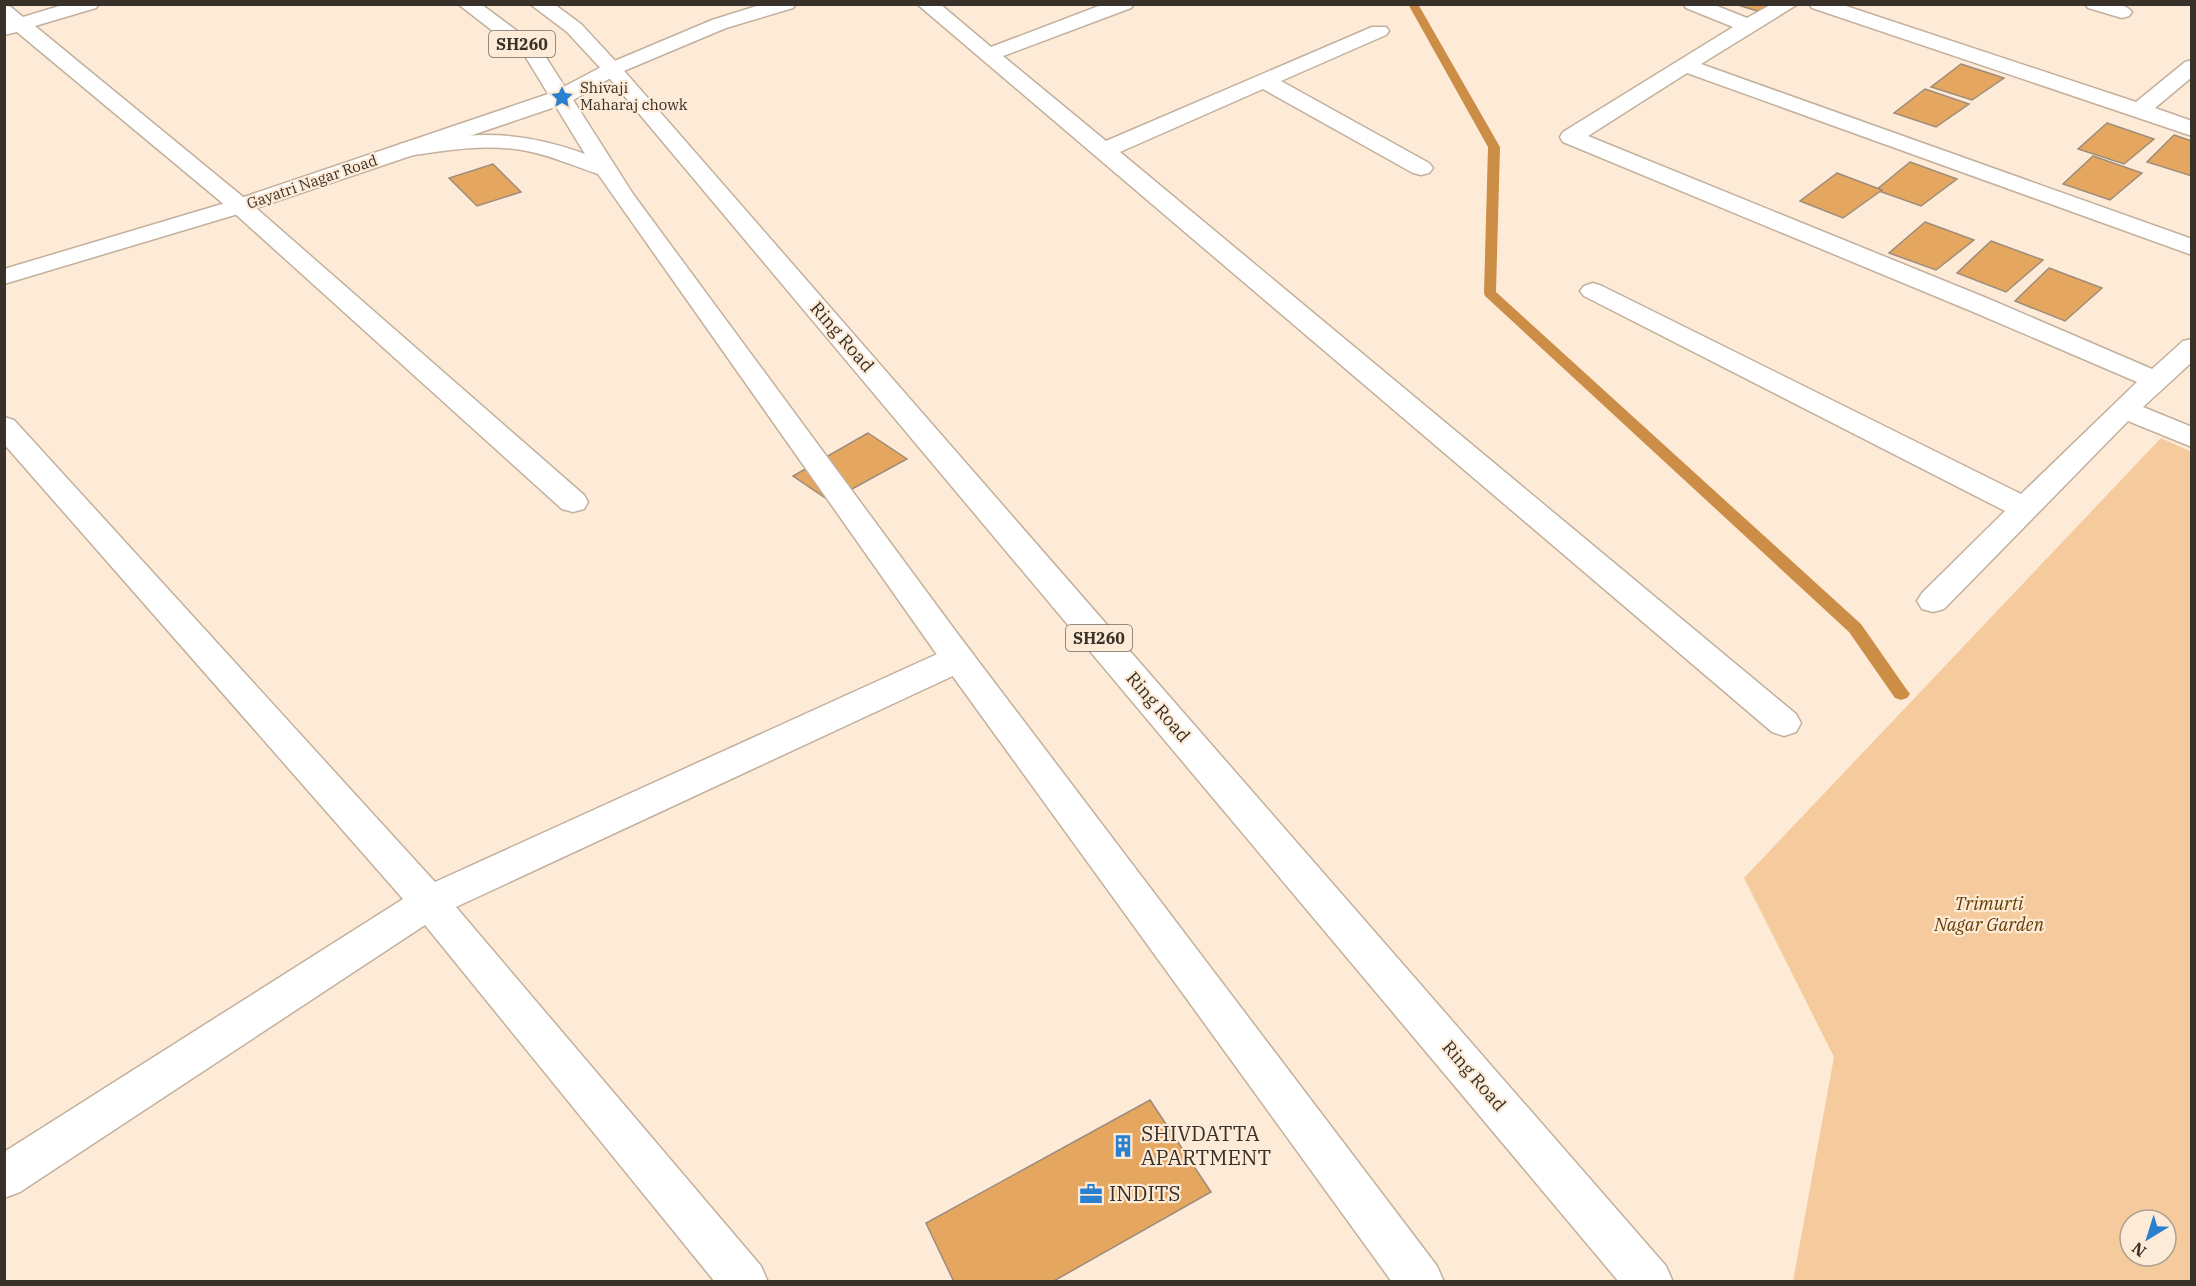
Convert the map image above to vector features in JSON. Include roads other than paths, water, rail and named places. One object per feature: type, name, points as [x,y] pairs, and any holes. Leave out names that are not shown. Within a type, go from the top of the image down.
[{"type":"street","points":[[10,22],[89,4]]},
{"type":"street","name":"SH260","points":[[468,4],[532,52],[605,169],[958,659],[1421,1281]]},
{"type":"street","name":"Ring Road","points":[[540,4],[574,28],[612,69],[1650,1281]]},
{"type":"street","name":"Gayatri Nagar Road","points":[[4,277],[240,206],[562,97],[612,69],[719,24],[786,4]]},
{"type":"street","points":[[927,4],[1104,150],[1784,723]]},
{"type":"street","points":[[988,55],[1124,4]]},
{"type":"street","points":[[1693,4],[1748,26]]},
{"type":"street","points":[[1788,4],[1748,26],[1571,137],[1980,305],[2155,380]]},
{"type":"street","points":[[1819,4],[2192,129]]},
{"type":"street","points":[[2095,4],[2122,12]]},
{"type":"street","points":[[10,22],[240,206],[573,502]]},
{"type":"street","points":[[1104,150],[1379,31]]},
{"type":"street","points":[[1686,66],[2192,248]]},
{"type":"street","points":[[2139,110],[2192,66]]},
{"type":"street","points":[[1263,80],[1421,168]]},
{"type":"street","points":[[408,149],[462,141],[515,142],[605,169]]},
{"type":"street","points":[[1593,291],[2024,508]]},
{"type":"street","points":[[1933,601],[2124,409],[2192,346]]},
{"type":"street","points":[[2124,409],[2192,438]]},
{"type":"street","points":[[4,426],[429,902],[745,1281]]},
{"type":"street","points":[[4,1177],[429,902],[958,659]]},
{"type":"waterway","points":[[1413,4],[1494,147],[1490,293],[1855,628],[1901,694]]},
{"type":"place","name":"Shivaji Maharaj chowk","points":[[562,97]]},
{"type":"place","name":"SHIVDATTA APARTMENT","points":[[1123,1146]]},
{"type":"place","name":"INDITS","points":[[1091,1194]]},
{"type":"park label","name":"Trimurti Nagar Garden","points":[[1989,914]]}]
